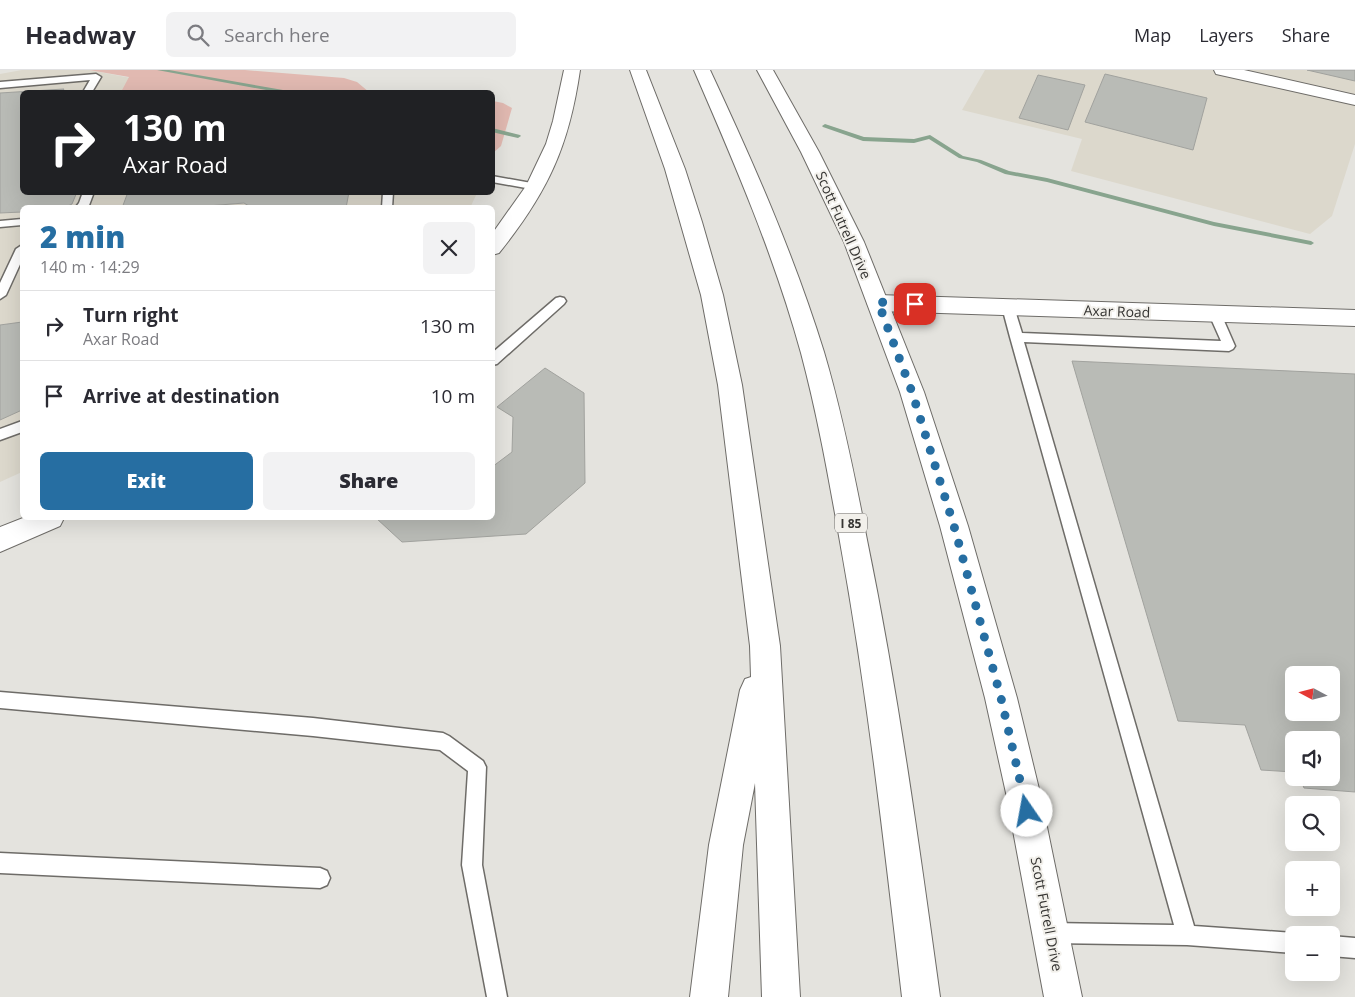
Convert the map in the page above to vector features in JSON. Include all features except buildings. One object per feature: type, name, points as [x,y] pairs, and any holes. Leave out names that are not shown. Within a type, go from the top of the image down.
[{"type":"main road","points":[[495,244],[537,187],[546,170],[558,139],[567,106],[572,70]]},
{"type":"main road","points":[[638,70],[675,169],[692,222],[712,296],[730,386],[765,646],[781,997]]},
{"type":"main road","name":"I 85","points":[[702,70],[750,176],[770,227],[813,353],[842,479],[866,602],[888,742],[921,997]]},
{"type":"main road","name":"Scott Futrell Drive","points":[[765,70],[810,152],[854,242],[912,392],[954,526],[996,679],[1023,793],[1063,997]]},
{"type":"main road","points":[[1222,70],[1355,100]]},
{"type":"main road","name":"Axar Road","points":[[878,302],[1355,318]]},
{"type":"main road","points":[[0,540],[45,520]]},
{"type":"main road","points":[[709,997],[726,846],[765,646]]},
{"type":"lane","points":[[0,85],[96,77],[89,90]]},
{"type":"lane","points":[[495,180],[537,187]]},
{"type":"lane","points":[[0,224],[20,222]]},
{"type":"lane","points":[[0,295],[20,253]]},
{"type":"lane","points":[[7,281],[20,279]]},
{"type":"lane","points":[[495,358],[560,301]]},
{"type":"lane","points":[[1008,307],[1187,935]]},
{"type":"lane","points":[[1016,337],[1229,346],[1215,314]]},
{"type":"lane","points":[[0,435],[20,427]]},
{"type":"lane","points":[[0,700],[313,727],[443,742],[477,767],[472,865],[497,997]]},
{"type":"lane","points":[[0,863],[320,878]]},
{"type":"lane","points":[[1050,933],[1187,935],[1285,942]]},
{"type":"lane","points":[[1340,947],[1355,948]]},
{"type":"shaded area","points":[[22,70],[89,70],[194,90],[20,90],[20,195],[476,195],[471,205],[20,205],[20,473],[0,482],[0,74]]},
{"type":"shaded area","points":[[89,70],[245,70],[344,78],[357,82],[367,90],[122,90],[129,77]]},
{"type":"shaded area","points":[[985,70],[1355,70],[1355,144],[1332,216],[1310,234],[1071,171],[1082,139],[962,110]]},
{"type":"shaded area","points":[[495,101],[512,108],[501,146],[495,151]]},
{"type":"waterway","points":[[160,70],[272,90]]},
{"type":"waterway","points":[[825,126],[863,139],[914,141],[930,137],[961,157],[979,161],[1007,173],[1047,180],[1214,224],[1311,243]]},
{"type":"waterway","points":[[495,131],[518,136]]},
{"type":"route","points":[[915,304],[878,302],[912,392],[954,526],[1001,698],[1027,811]]}]
